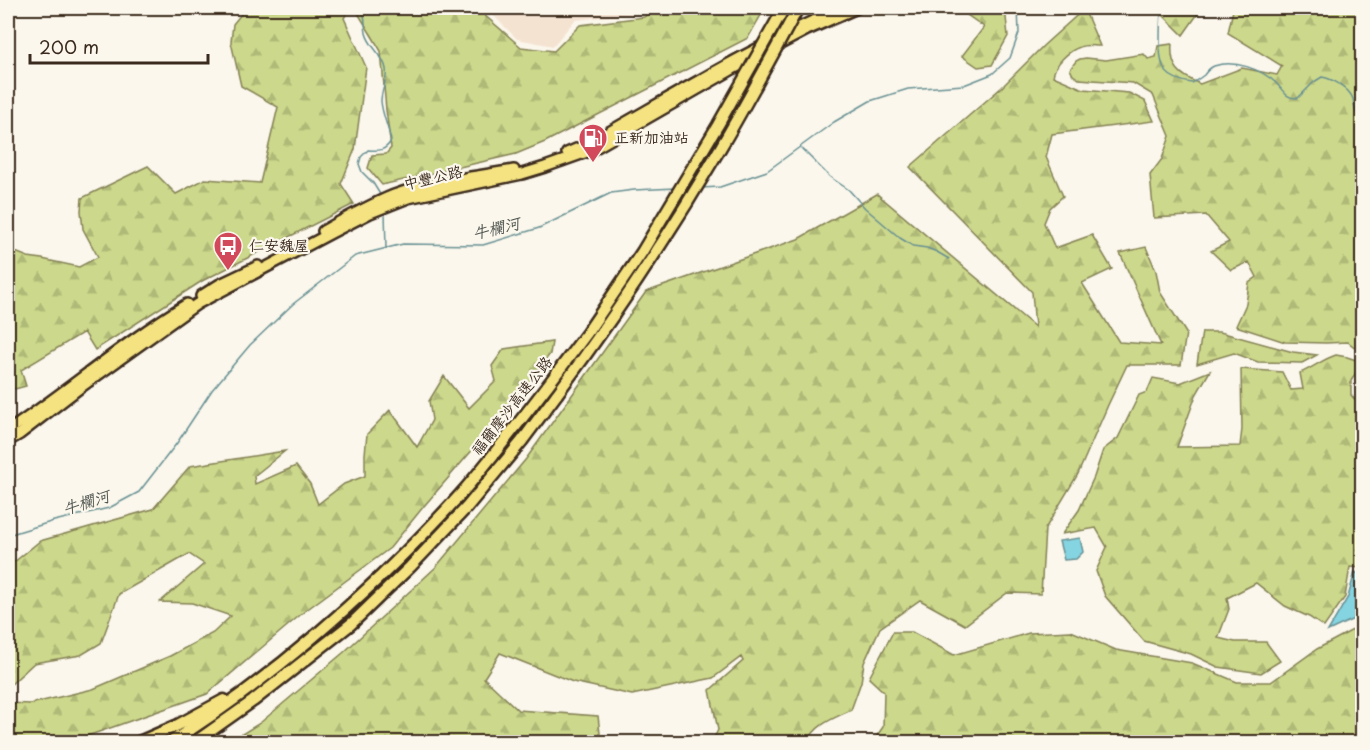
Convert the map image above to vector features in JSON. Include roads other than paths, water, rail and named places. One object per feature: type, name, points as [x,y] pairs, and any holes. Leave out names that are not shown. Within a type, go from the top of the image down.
[{"type":"highway","name":"福爾摩沙高速公路","points":[[171,742],[208,719],[302,648],[416,543],[465,489],[587,333],[642,252],[718,125],[784,8]]},
{"type":"highway","name":"福爾摩沙高速公路","points":[[195,742],[253,701],[343,631],[394,583],[467,507],[522,441],[593,346],[688,201],[747,102],[798,8]]},
{"type":"highway","points":[[139,742],[176,726],[259,681]]},
{"type":"main road","name":"中豐公路","points":[[8,431],[181,308],[220,284],[366,207],[522,174],[590,151],[672,100],[842,8]]},
{"type":"main road","name":"中豐公路","points":[[818,22],[857,8]]},
{"type":"main road","name":"中豐公路","points":[[8,441],[197,304],[383,204]]},
{"type":"water","points":[[1080,538],[1083,552],[1076,559],[1064,560],[1059,541]]},
{"type":"water","points":[[1355,572],[1362,576],[1362,608],[1354,619],[1328,631],[1348,597]]},
{"type":"waterway","points":[[359,8],[364,16],[370,43],[382,59],[386,69],[381,101],[391,141],[381,150],[368,150],[361,157],[359,164],[362,172],[381,196]]},
{"type":"waterway","name":"牛欄河","points":[[701,188],[720,187],[767,171],[834,122],[870,101],[908,89],[964,85],[992,74],[1010,58],[1019,33],[1018,8]]},
{"type":"waterway","points":[[1089,8],[1095,8]]},
{"type":"waterway","points":[[1160,8],[1161,61],[1170,76],[1192,83],[1214,66],[1238,65],[1263,73],[1288,96],[1294,98],[1298,98],[1322,77],[1336,82],[1348,91],[1362,121]]},
{"type":"waterway","points":[[801,148],[830,177],[849,190],[865,208],[900,238],[913,246],[927,248],[949,259]]},
{"type":"waterway","name":"牛欄河","points":[[8,535],[109,508],[139,492],[177,443],[212,390],[250,345],[293,304],[355,256],[403,244],[483,245],[539,228],[611,193],[676,188]]},
{"type":"waterway","points":[[385,212],[386,249]]},
{"type":"place","name":"正新加油站","points":[[593,164]]},
{"type":"place","name":"仁安魏屋","points":[[228,272]]}]
